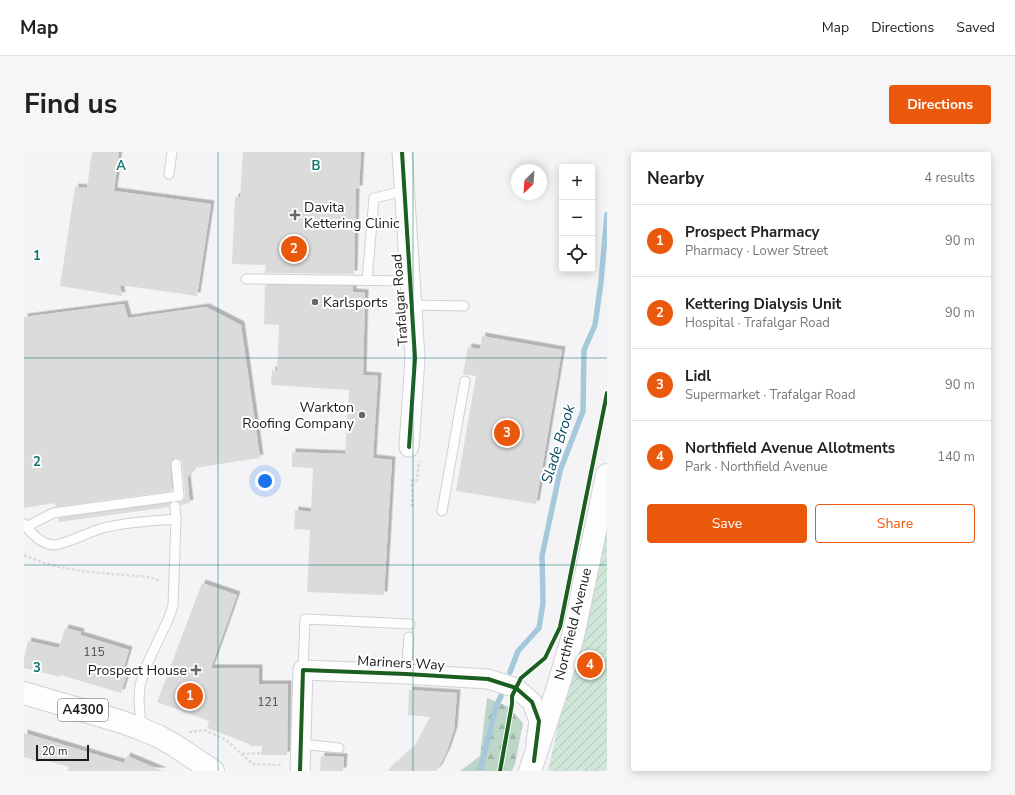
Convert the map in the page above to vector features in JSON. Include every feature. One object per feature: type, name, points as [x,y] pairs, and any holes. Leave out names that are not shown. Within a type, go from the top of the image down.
[{"type":"main road","name":"Northfield Avenue","points":[[532,766],[573,636],[607,475]]},
{"type":"main road","name":"A4300","points":[[24,693],[141,729],[169,742],[213,771]]},
{"type":"street","name":"Trafalgar Road","points":[[402,152],[415,358],[409,447]]},
{"type":"street","name":"Mariners Way","points":[[303,670],[406,674],[488,680],[516,688],[532,702],[539,721],[532,766]]},
{"type":"street","points":[[300,768],[303,670]]},
{"type":"lane","points":[[169,174],[172,152]]},
{"type":"lane","points":[[367,281],[374,198],[404,192]]},
{"type":"lane","points":[[246,279],[410,281]]},
{"type":"lane","points":[[412,305],[464,306]]},
{"type":"lane","points":[[442,510],[464,381]]},
{"type":"lane","points":[[176,464],[179,496],[53,513],[25,525],[41,541],[55,546],[102,528],[134,522],[176,519]]},
{"type":"lane","points":[[141,729],[139,698],[140,685],[148,662],[173,606],[176,519],[175,506]]},
{"type":"lane","points":[[303,670],[305,619],[410,624]]},
{"type":"lane","points":[[406,674],[409,637]]},
{"type":"lane","points":[[300,744],[339,748]]},
{"type":"path","points":[[409,447],[419,456],[417,480],[412,480],[412,507]]},
{"type":"path","points":[[24,555],[39,562],[74,571],[149,576],[174,585]]},
{"type":"path","points":[[182,733],[204,730],[226,740],[253,764],[300,768]]},
{"type":"path","points":[[242,754],[261,753]]},
{"type":"green space","points":[[607,527],[607,771],[548,771],[563,703]]},
{"type":"green space","points":[[487,698],[509,707],[523,723],[515,764],[512,771],[460,771],[480,756]]},
{"type":"building","points":[[92,152],[119,152],[114,191],[211,204],[197,296],[120,285],[122,296],[60,286],[75,187],[87,188]]},
{"type":"building","points":[[243,152],[361,152],[359,189],[356,189],[354,274],[265,273],[266,265],[232,264],[235,197],[240,197]]},
{"type":"building","points":[[265,285],[353,286],[353,292],[365,293],[363,375],[378,376],[373,458],[392,460],[384,595],[307,592],[310,530],[294,529],[295,510],[311,512],[313,468],[292,467],[292,452],[345,454],[349,390],[271,385],[272,370],[277,371],[279,325],[264,324]]},
{"type":"building","points":[[124,304],[128,318],[206,307],[241,325],[260,458],[194,468],[187,478],[190,503],[181,505],[179,502],[183,501],[185,495],[182,463],[181,460],[176,458],[172,459],[170,464],[172,491],[56,507],[55,503],[24,508],[24,317]]},
{"type":"building","points":[[482,336],[562,350],[536,504],[456,491],[476,376],[463,374],[468,347],[480,349]]},
{"type":"building","points":[[170,503],[169,507],[59,522],[58,518]]},
{"type":"building","name":"Prospect House","points":[[202,583],[237,595],[211,668],[259,668],[259,684],[288,684],[287,755],[261,755],[262,746],[249,746],[249,744],[207,728],[209,721],[157,702]]},
{"type":"building","points":[[65,628],[81,632],[80,635],[129,650],[123,670],[128,672],[121,693],[61,675],[60,677],[24,668],[24,658],[28,641],[59,648]]},
{"type":"building","points":[[409,690],[457,693],[454,730],[447,751],[436,771],[387,771],[414,747],[430,717],[408,715]]},
{"type":"building","points":[[24,733],[124,763],[127,756],[163,771],[68,771],[69,767],[40,759],[39,762],[24,757]]},
{"type":"building","points":[[321,756],[344,757],[343,771],[320,771]]},
{"type":"waterway","name":"Slade Brook","points":[[510,672],[518,651],[539,628],[543,603],[542,556],[560,471],[583,411],[584,350],[595,325],[601,282],[607,214]]},
{"type":"waterway","name":"Slade Brook","points":[[480,771],[496,707],[501,696]]},
{"type":"cycle path","points":[[402,152],[415,358],[409,447]]},
{"type":"cycle path","points":[[500,771],[512,704],[512,696],[521,678],[545,658],[560,627],[607,393]]},
{"type":"cycle path","points":[[300,771],[303,670],[488,679],[516,688],[532,702],[539,721],[534,761]]},
{"type":"place","name":"Davita Kettering Clinic","points":[[295,215]]},
{"type":"place","name":"Kettering Dialysis Unit","points":[[294,249]]},
{"type":"place","name":"Karlsports","points":[[315,302]]},
{"type":"place","name":"Warkton Roofing Company","points":[[362,415]]},
{"type":"place","name":"Lidl","points":[[507,433]]},
{"type":"place","name":"Northfield Avenue Allotments","points":[[590,665]]},
{"type":"place","name":"Prospect House","points":[[196,670]]},
{"type":"place","name":"Prospect Pharmacy","points":[[190,696]]}]
